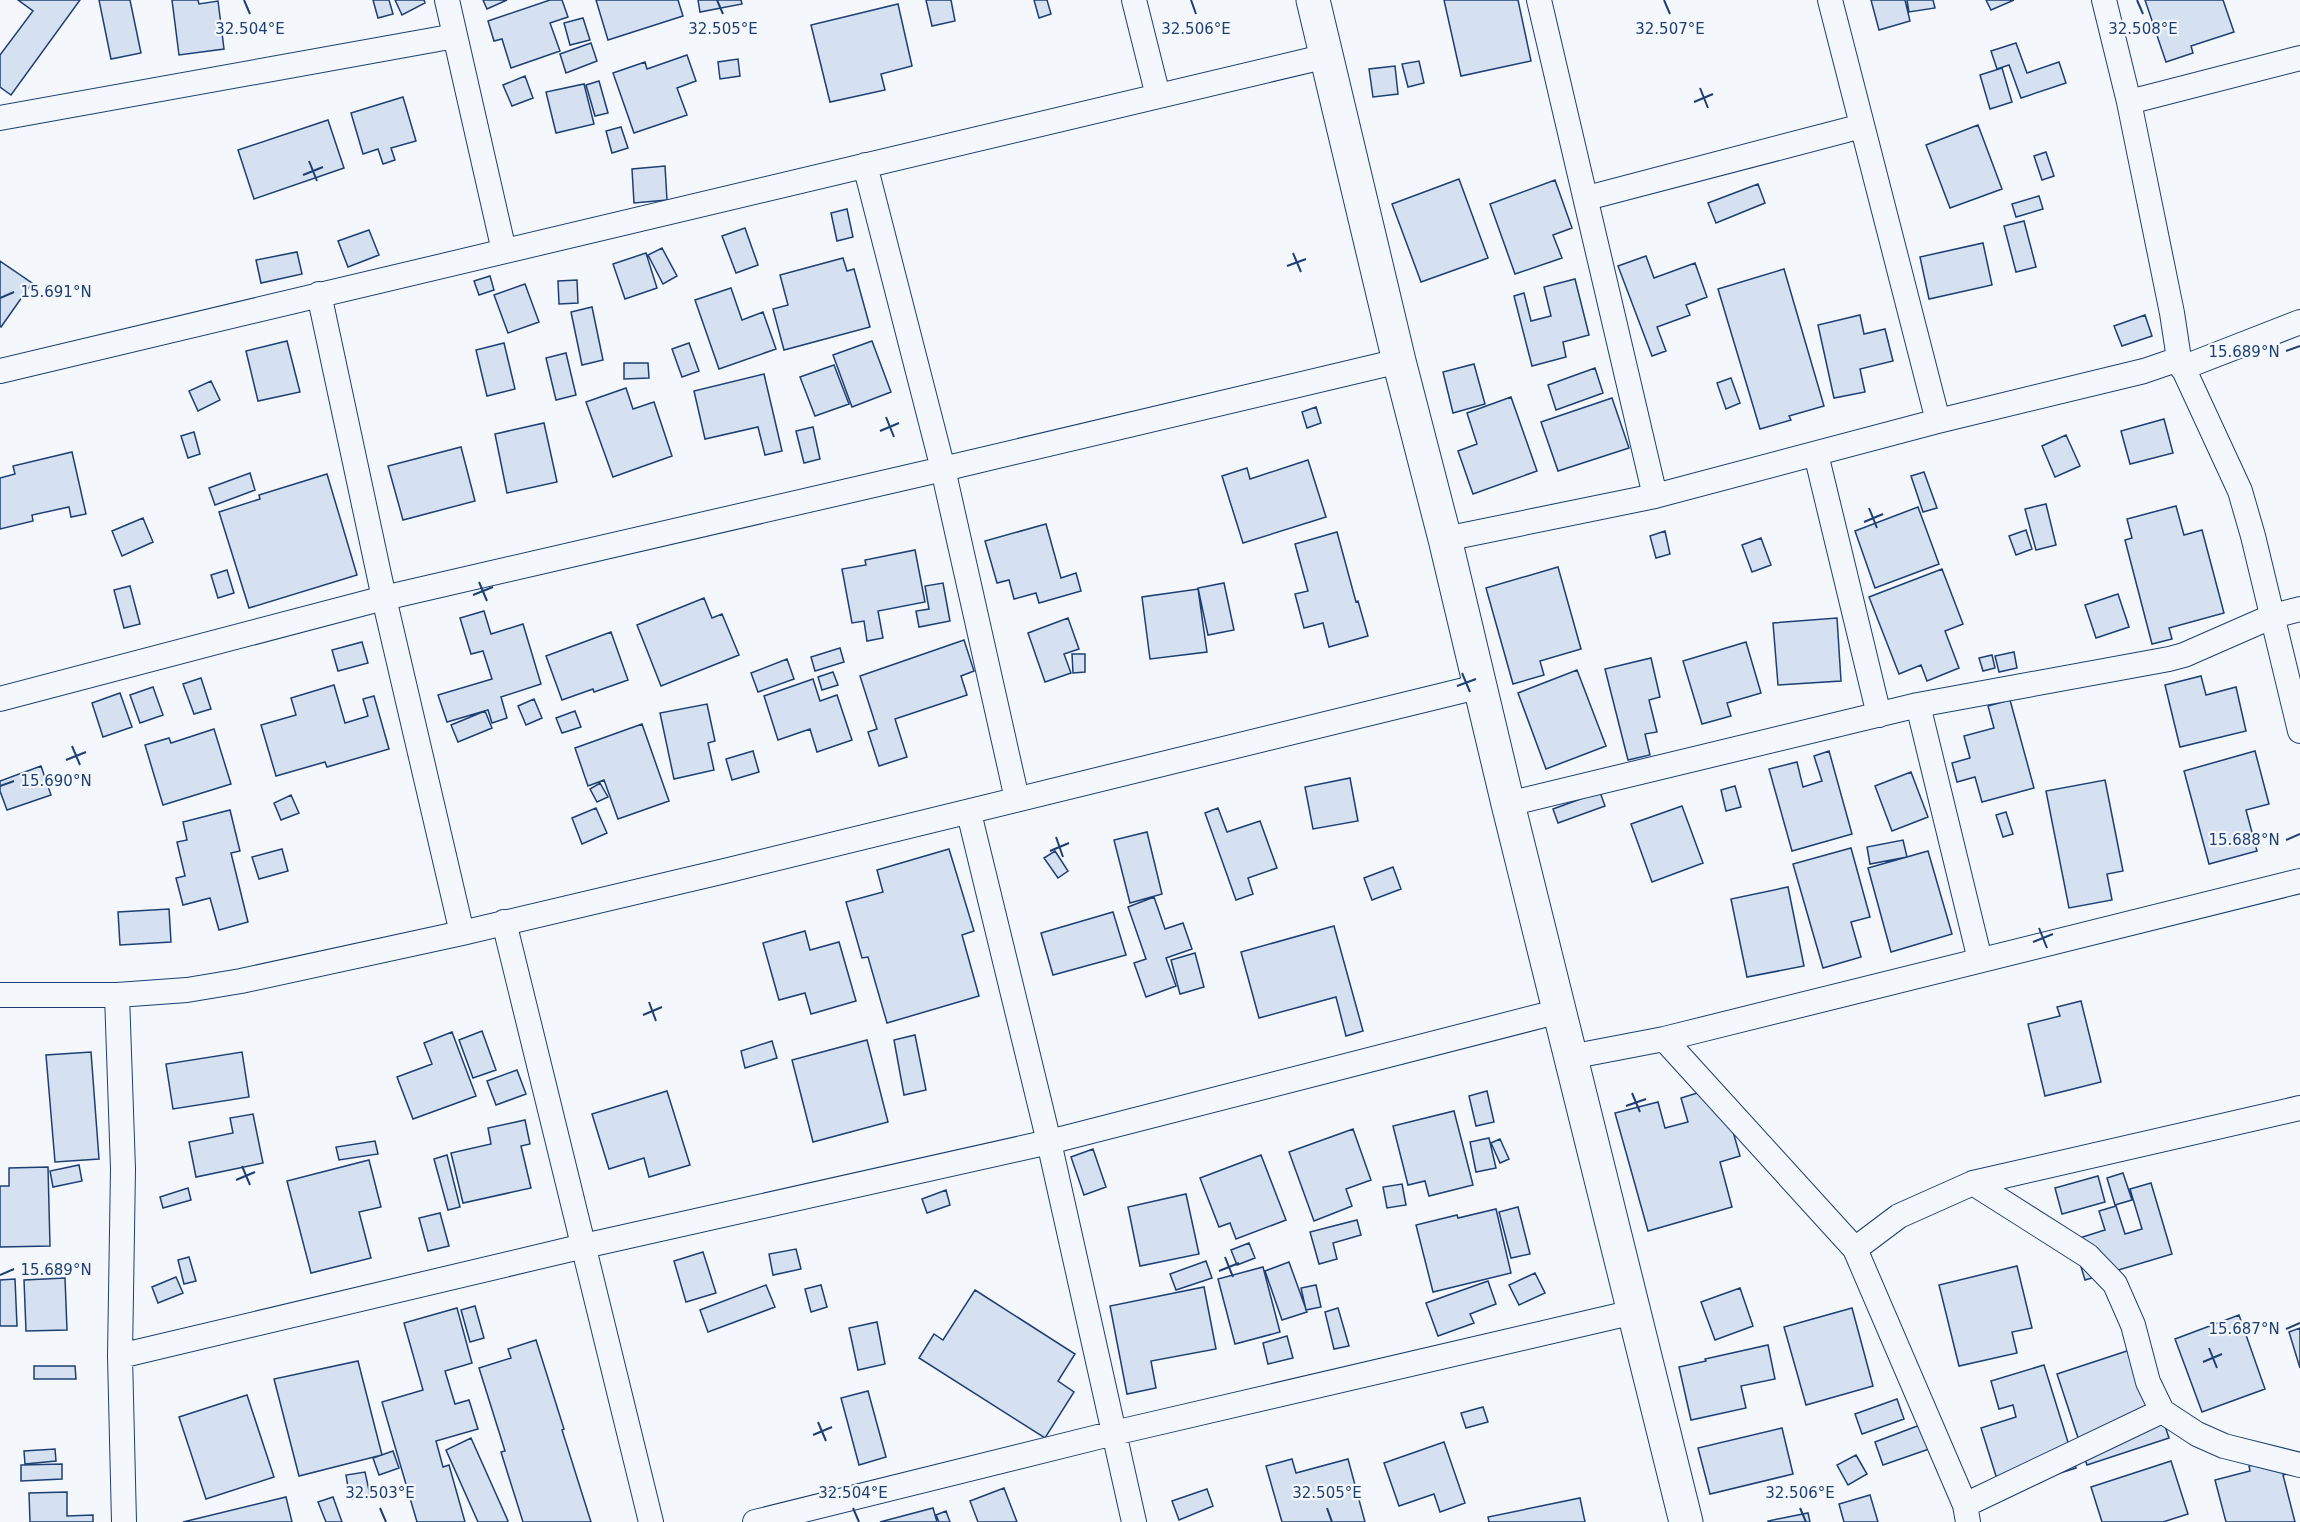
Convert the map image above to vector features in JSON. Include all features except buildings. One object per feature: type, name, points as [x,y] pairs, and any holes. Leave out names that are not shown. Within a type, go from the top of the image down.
[{"type":"street","points":[[447,0],[504,251]]},
{"type":"street","points":[[1134,0],[1158,96]]},
{"type":"street","points":[[1313,0],[1399,361],[1445,539],[1570,1057],[1686,1522]]},
{"type":"street","points":[[1539,0],[1587,198],[1654,496]]},
{"type":"street","points":[[1830,0],[1938,421]]},
{"type":"street","points":[[2104,0],[2129,102],[2181,364],[2240,491],[2300,731]]},
{"type":"street","points":[[0,118],[455,36]]},
{"type":"street","points":[[0,371],[1327,56]]},
{"type":"street","points":[[2129,102],[2300,58]]},
{"type":"street","points":[[1587,198],[1862,126]]},
{"type":"street","points":[[865,165],[943,469],[1017,799]]},
{"type":"street","points":[[319,294],[384,598],[462,933]]},
{"type":"street","points":[[1445,539],[1654,496],[1938,421],[2181,364],[2300,322]]},
{"type":"street","points":[[0,699],[384,598],[1399,361]]},
{"type":"street","points":[[1816,454],[1879,714]]},
{"type":"street","points":[[1508,804],[1918,705],[2169,659],[2184,655],[2273,616],[2300,609]]},
{"type":"street","points":[[0,995],[117,994],[187,990],[241,981],[462,933],[969,813],[1017,799],[1481,686]]},
{"type":"street","points":[[1918,705],[1980,960]]},
{"type":"street","points":[[969,813],[1049,1142],[1134,1522]]},
{"type":"street","points":[[1570,1057],[1665,1039],[2300,881]]},
{"type":"street","points":[[504,922],[651,1522]]},
{"type":"street","points":[[117,994],[123,1169],[120,1356],[124,1522]]},
{"type":"street","points":[[120,1356],[584,1246],[1049,1142],[1560,1011]]},
{"type":"street","points":[[1665,1039],[1855,1249],[1966,1513],[2162,1412]]},
{"type":"street","points":[[1855,1249],[1899,1216],[1973,1184],[2300,1108]]},
{"type":"street","points":[[1973,1184],[2088,1256],[2115,1284],[2133,1325],[2148,1382],[2162,1412],[2197,1434],[2224,1446],[2300,1465]]},
{"type":"street","points":[[755,1522],[1113,1433],[1634,1312]]}]
